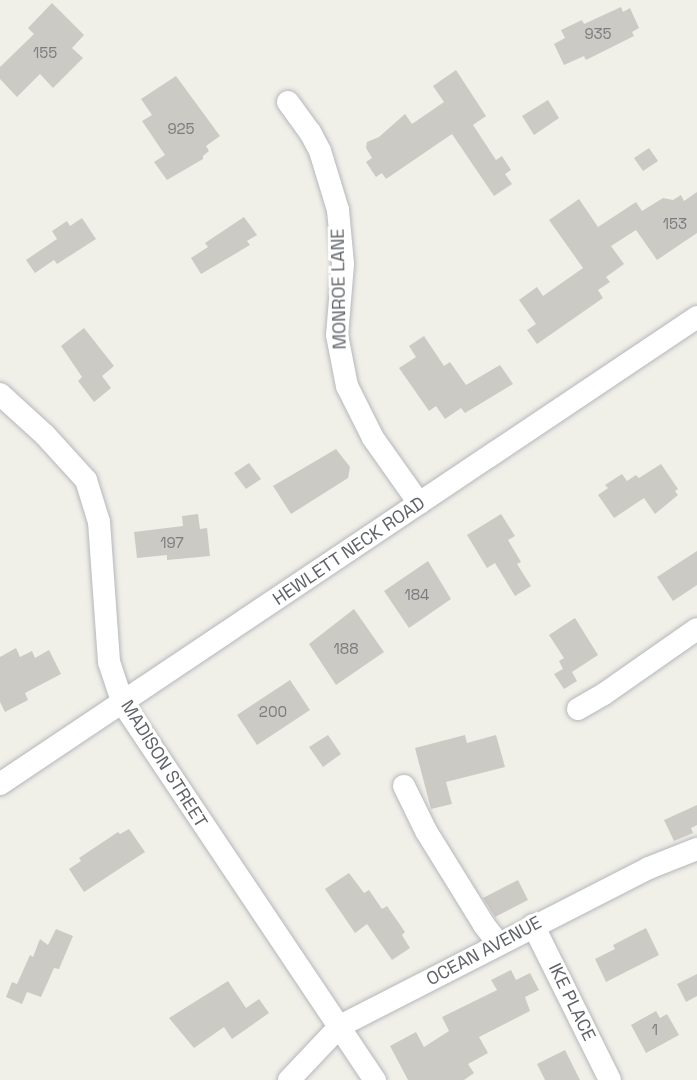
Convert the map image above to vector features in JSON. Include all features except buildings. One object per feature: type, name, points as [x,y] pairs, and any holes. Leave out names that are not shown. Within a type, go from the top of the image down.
[{"type":"street","name":"MONROE LANE","points":[[288,102],[310,132],[320,151],[338,210],[343,264],[337,335],[347,386],[373,438],[419,503]]},
{"type":"street","name":"HEWLETT NECK ROAD","points":[[0,784],[123,704],[697,317]]},
{"type":"street","name":"MADISON STREET","points":[[0,394],[75,465],[86,480],[99,522],[109,662],[123,704],[375,1080]]},
{"type":"street","points":[[578,709],[604,694],[697,629]]},
{"type":"street","points":[[404,786],[438,850],[498,943]]},
{"type":"street","name":"OCEAN AVENUE","points":[[289,1080],[340,1026],[533,925],[649,868],[697,849]]},
{"type":"street","name":"IKE PLACE","points":[[533,925],[610,1080]]}]
